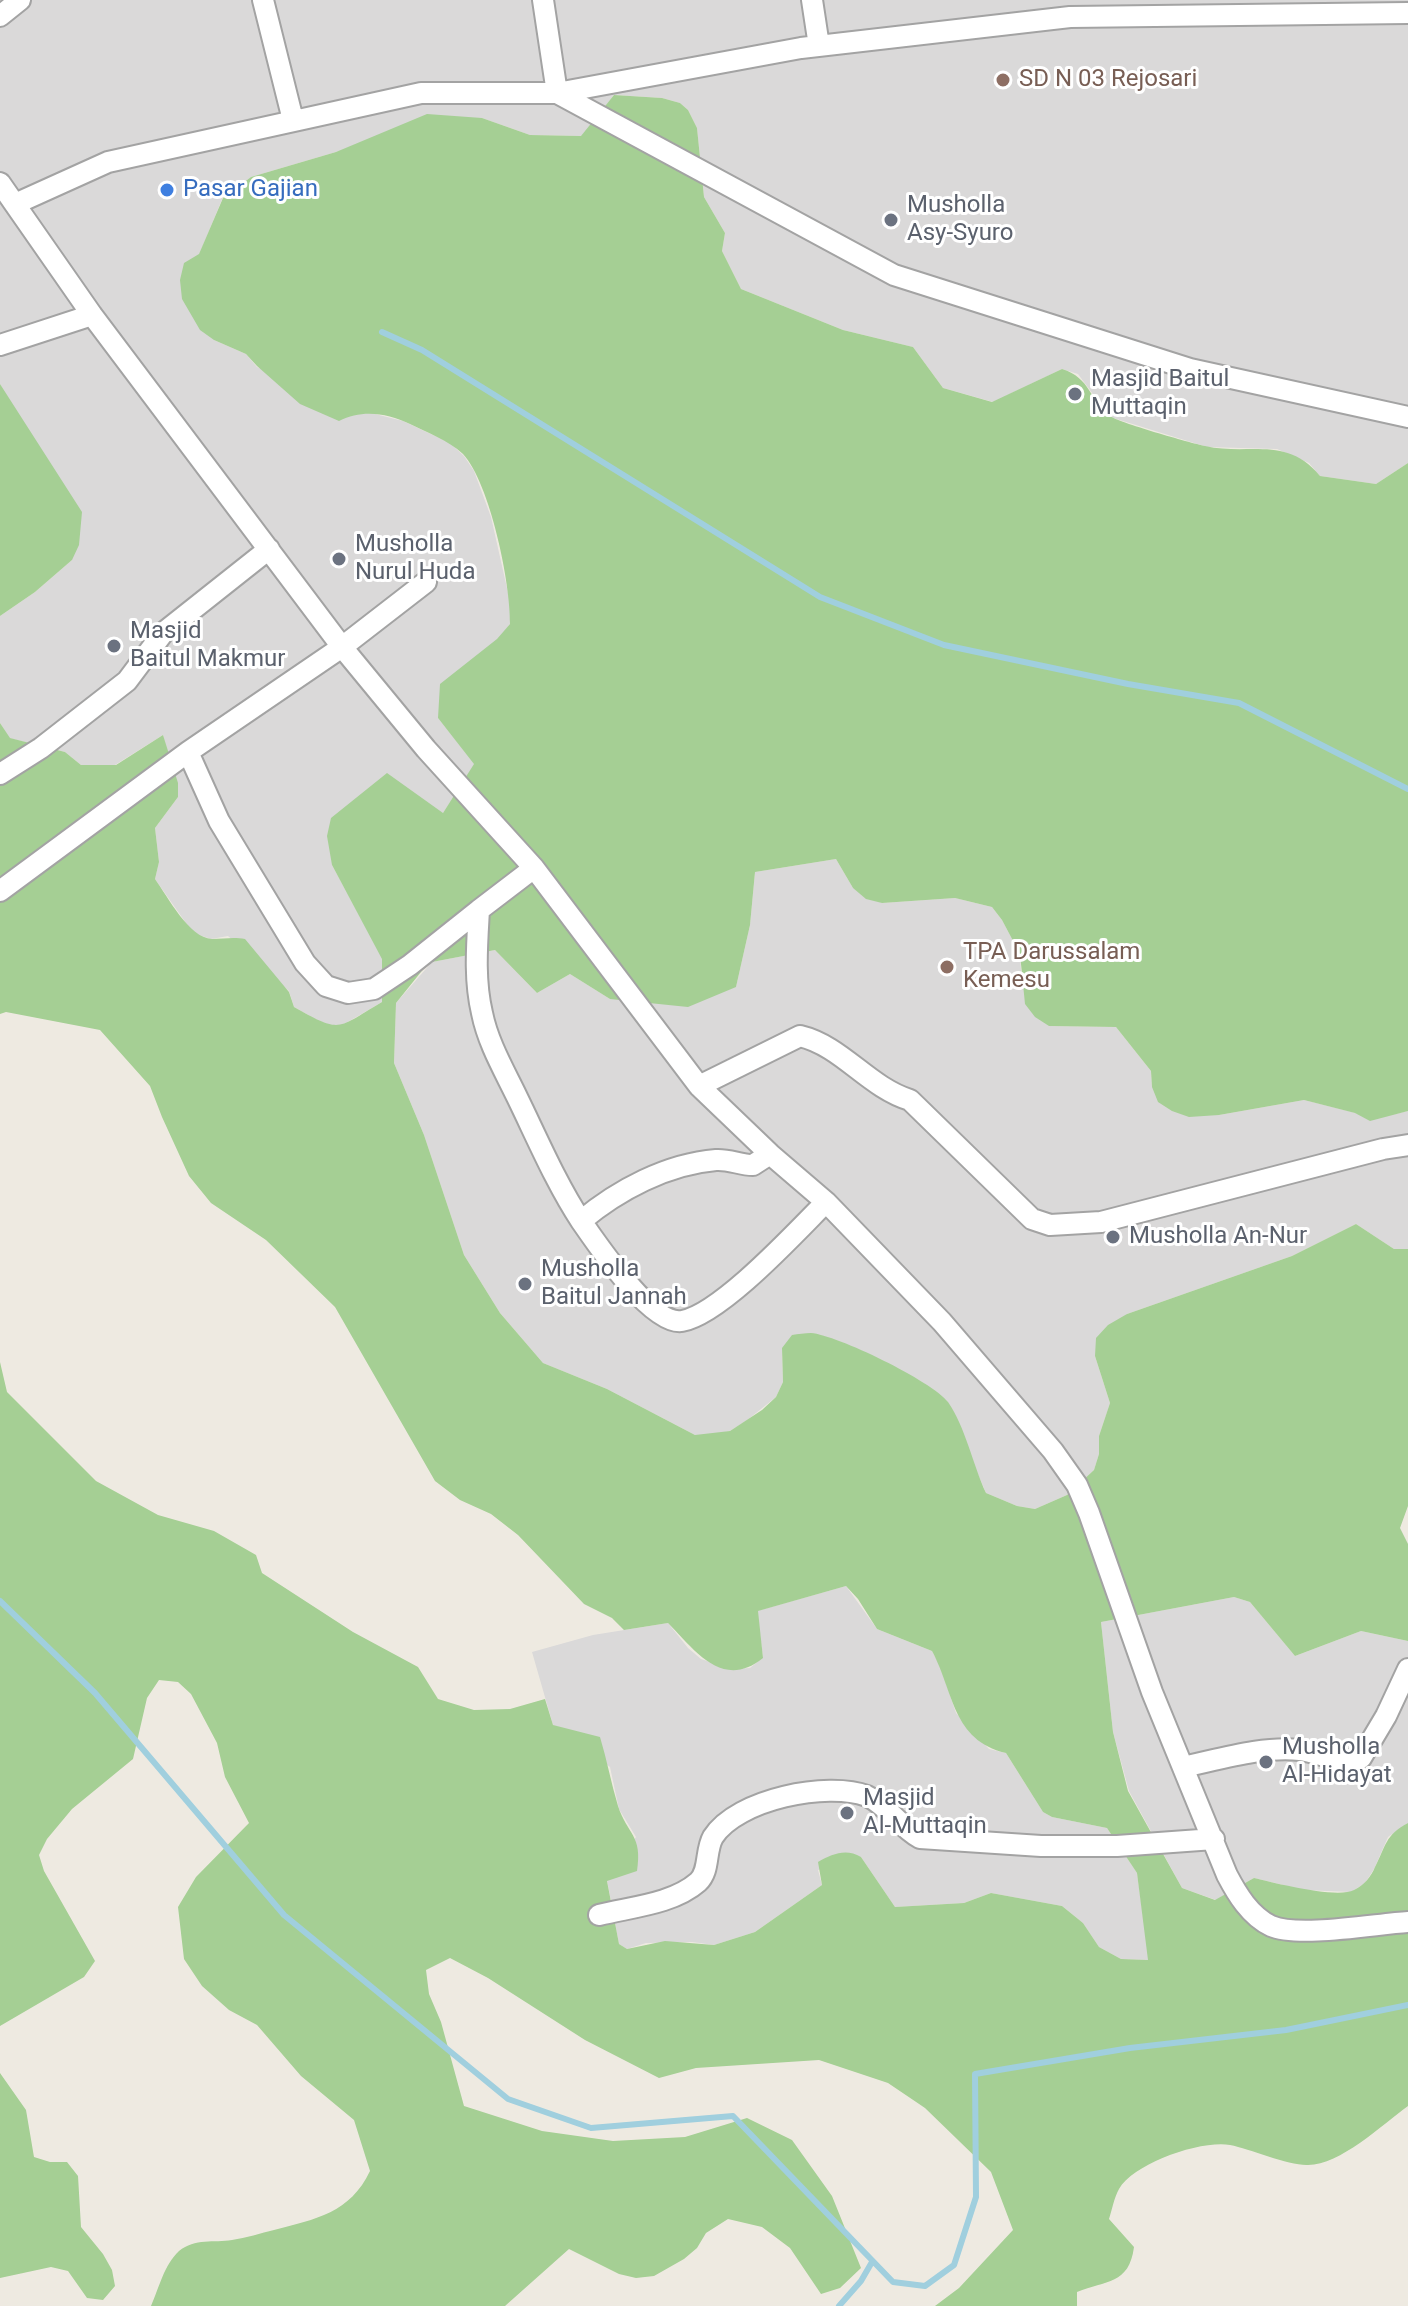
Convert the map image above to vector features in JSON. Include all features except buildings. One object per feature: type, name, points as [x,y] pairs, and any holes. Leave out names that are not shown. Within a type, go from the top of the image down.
[{"type":"street","points":[[0,16],[20,0]]},
{"type":"street","points":[[263,0],[293,120]]},
{"type":"street","points":[[543,0],[557,93]]},
{"type":"street","points":[[812,0],[819,46]]},
{"type":"street","points":[[15,204],[108,162],[421,93],[557,93],[819,46],[1070,17],[1382,7],[1408,13]]},
{"type":"street","points":[[557,93],[894,275],[1190,369],[1408,417]]},
{"type":"street","points":[[0,183],[92,315],[342,647],[426,749],[534,868],[699,1086],[826,1202],[942,1322],[1053,1451],[1077,1485],[1152,1692],[1238,1897],[1269,1925],[1289,1931],[1408,1922]]},
{"type":"street","points":[[0,345],[92,315]]},
{"type":"street","points":[[0,774],[41,748],[127,681],[163,633],[269,549]]},
{"type":"street","points":[[0,891],[188,752],[342,647],[426,582]]},
{"type":"street","points":[[188,752],[219,821],[305,963],[326,986],[348,993],[374,989],[410,965],[534,868]]},
{"type":"street","points":[[479,910],[476,973],[482,1015],[503,1068],[581,1221],[656,1313],[681,1321],[730,1295],[826,1202]]},
{"type":"street","points":[[699,1086],[800,1036],[817,1040],[888,1093],[910,1100],[1032,1219],[1050,1225],[1101,1222],[1408,1145]]},
{"type":"street","points":[[581,1221],[605,1201],[648,1179],[717,1160],[753,1165],[770,1154]]},
{"type":"street","points":[[1183,1767],[1275,1750],[1302,1750],[1355,1761],[1366,1753],[1408,1669]]},
{"type":"street","points":[[599,1915],[677,1896],[705,1873],[707,1852],[714,1836],[731,1818],[756,1805],[807,1792],[846,1790],[869,1797],[920,1838],[1041,1846],[1117,1846],[1214,1839]]},
{"type":"shaded area","points":[[0,0],[1408,0],[1408,463],[1376,484],[1320,476],[1309,463],[1277,449],[1207,447],[1110,417],[1078,374],[1062,369],[993,402],[943,388],[913,347],[843,330],[741,289],[722,251],[725,233],[704,197],[697,128],[688,110],[680,103],[662,98],[614,95],[582,136],[530,135],[482,118],[336,152],[251,177],[223,197],[199,255],[214,340],[246,354],[257,367],[354,413],[371,413],[403,421],[450,443],[474,471],[491,517],[511,606],[510,624],[438,718],[475,764],[443,813],[332,865],[383,959],[383,980],[382,1002],[341,1026],[328,1026],[294,1007],[289,991],[228,936],[211,939],[193,933],[155,879],[159,862],[155,828],[178,797],[163,735],[115,765],[81,765],[65,752],[9,738],[0,723],[0,616],[35,592],[72,560],[0,384]]},
{"type":"shaded area","points":[[836,859],[853,888],[882,903],[955,898],[992,907],[1020,954],[1022,987],[1049,1026],[1116,1027],[1151,1071],[1152,1087],[1219,1115],[1304,1100],[1356,1113],[1370,1120],[1408,1111],[1408,1249],[1394,1249],[1356,1224],[1292,1256],[1127,1314],[1095,1356],[1110,1403],[1099,1436],[1099,1454],[1094,1470],[1067,1495],[1035,1509],[1017,1506],[986,1493],[947,1401],[782,1348],[783,1382],[776,1397],[730,1431],[711,1435],[695,1435],[607,1389],[543,1363],[500,1313],[464,1255],[424,1135],[394,1063],[396,1003],[432,962],[495,950],[537,993],[570,974],[610,999],[736,987],[750,925],[755,872]]},
{"type":"shaded area","points":[[846,1586],[877,1629],[932,1651],[956,1713],[989,1749],[1006,1753],[1043,1812],[1052,1817],[1107,1828],[1137,1873],[1149,1960],[1121,1959],[1099,1947],[1083,1923],[1062,1906],[991,1893],[964,1903],[895,1907],[861,1857],[818,1870],[822,1885],[755,1932],[714,1945],[646,1943],[627,1949],[619,1944],[607,1880],[636,1837],[619,1809],[610,1767],[553,1725],[532,1652],[593,1635],[668,1623],[701,1659],[732,1669],[750,1668],[763,1657],[757,1611]]},
{"type":"shaded area","points":[[1234,1597],[1250,1602],[1295,1656],[1361,1631],[1408,1641],[1408,1823],[1388,1837],[1365,1883],[1351,1892],[1304,1890],[1254,1878],[1216,1900],[1182,1888],[1129,1791],[1113,1732],[1101,1622]]},
{"type":"green space","points":[[614,95],[662,98],[680,103],[688,110],[697,128],[704,197],[725,233],[722,251],[741,289],[843,330],[913,347],[943,388],[992,402],[1062,369],[1079,378],[1110,416],[1185,441],[1221,448],[1280,451],[1307,463],[1320,476],[1376,484],[1408,463],[1408,1111],[1370,1121],[1355,1113],[1304,1100],[1219,1115],[1189,1117],[1172,1111],[1158,1102],[1152,1087],[1151,1071],[1116,1027],[1049,1026],[1035,1017],[1025,1004],[1020,954],[992,907],[955,898],[882,903],[866,899],[853,888],[836,859],[755,872],[750,925],[736,987],[688,1007],[610,999],[570,974],[537,993],[495,950],[432,962],[396,1003],[394,1063],[424,1135],[464,1255],[500,1313],[543,1363],[607,1389],[695,1435],[730,1431],[762,1410],[776,1397],[783,1382],[782,1348],[792,1335],[811,1333],[824,1336],[883,1360],[939,1393],[959,1422],[986,1493],[1017,1506],[1035,1509],[1067,1495],[1094,1470],[1099,1454],[1099,1436],[1110,1403],[1095,1356],[1096,1338],[1108,1325],[1127,1314],[1292,1256],[1356,1224],[1394,1249],[1408,1249],[1408,1506],[1400,1528],[1408,1544],[1408,1641],[1361,1631],[1295,1656],[1250,1602],[1234,1597],[1101,1622],[1113,1732],[1128,1791],[1182,1888],[1215,1900],[1254,1878],[1334,1893],[1354,1890],[1369,1877],[1390,1837],[1408,1823],[1408,2106],[1360,2143],[1320,2163],[1300,2165],[1218,2144],[1169,2155],[1139,2170],[1119,2189],[1109,2219],[1134,2247],[1127,2268],[1114,2279],[1077,2292],[1077,2306],[935,2306],[959,2288],[1013,2230],[991,2172],[925,2108],[888,2083],[819,2060],[696,2068],[659,2078],[585,2040],[488,1978],[450,1958],[426,1970],[429,1994],[441,2022],[464,2106],[542,2131],[613,2141],[685,2137],[747,2118],[792,2140],[832,2196],[861,2268],[840,2288],[821,2294],[790,2248],[762,2227],[728,2219],[706,2233],[697,2248],[684,2259],[654,2276],[636,2278],[619,2274],[569,2249],[505,2306],[151,2306],[169,2263],[185,2247],[243,2238],[318,2218],[352,2196],[370,2171],[354,2120],[301,2076],[257,2025],[229,2010],[202,1986],[184,1959],[178,1907],[196,1877],[249,1823],[225,1777],[217,1743],[191,1694],[178,1682],[159,1680],[147,1698],[133,1759],[72,1809],[47,1839],[39,1855],[44,1871],[95,1961],[84,1977],[0,2026],[0,1362],[7,1392],[96,1481],[158,1515],[214,1531],[256,1555],[262,1573],[353,1632],[418,1667],[438,1699],[474,1710],[510,1709],[545,1699],[553,1725],[600,1737],[618,1806],[638,1850],[637,1871],[607,1881],[619,1944],[627,1949],[665,1941],[714,1945],[755,1932],[822,1885],[818,1862],[844,1853],[861,1857],[895,1907],[964,1903],[991,1893],[1062,1906],[1083,1923],[1099,1947],[1121,1959],[1148,1960],[1137,1873],[1107,1828],[1052,1817],[1043,1812],[1006,1753],[988,1747],[965,1726],[932,1651],[877,1629],[846,1586],[758,1611],[763,1658],[735,1670],[710,1663],[668,1623],[624,1630],[612,1618],[584,1604],[518,1535],[491,1514],[460,1500],[435,1481],[335,1307],[266,1240],[211,1203],[189,1176],[150,1086],[100,1030],[6,1012],[0,1014],[0,723],[10,738],[65,752],[81,765],[116,765],[163,735],[178,783],[178,797],[155,828],[159,862],[155,879],[187,924],[203,937],[245,939],[289,992],[294,1007],[322,1021],[339,1025],[347,1023],[382,1002],[382,959],[332,865],[327,836],[331,818],[387,773],[443,813],[474,764],[438,718],[440,684],[497,639],[510,624],[507,585],[497,535],[473,468],[463,454],[451,445],[392,417],[366,414],[339,421],[300,404],[246,354],[200,330],[182,299],[180,280],[184,263],[199,254],[223,198],[251,177],[336,152],[427,114],[482,118],[530,135],[581,136]]},
{"type":"green space","points":[[0,384],[82,512],[79,545],[72,560],[35,592],[0,616]]},
{"type":"green space","points":[[0,2073],[26,2110],[34,2157],[50,2162],[67,2162],[78,2176],[81,2227],[112,2270],[115,2286],[103,2300],[87,2298],[68,2271],[51,2267],[0,2278]]},
{"type":"waterway","points":[[382,332],[422,350],[820,597],[944,645],[1128,684],[1239,703],[1408,789]]},
{"type":"waterway","points":[[0,1601],[95,1693],[284,1915],[508,2099],[591,2128],[733,2116],[893,2282],[925,2286],[954,2265],[976,2197],[975,2074],[1130,2048],[1286,2030],[1408,2005]]},
{"type":"waterway","points":[[839,2306],[861,2281],[872,2262]]},
{"type":"place","name":"SD N 03 Rejosari","points":[[1003,80]]},
{"type":"place","name":"Pasar Gajian","points":[[167,190]]},
{"type":"place","name":"Musholla Asy-Syuro","points":[[891,220]]},
{"type":"place","name":"Masjid Baitul Muttaqin","points":[[1075,394]]},
{"type":"place","name":"Musholla Nurul Huda","points":[[339,559]]},
{"type":"place","name":"Masjid Baitul Makmur","points":[[114,646]]},
{"type":"place","name":"TPA Darussalam Kemesu","points":[[947,967]]},
{"type":"place","name":"Musholla An-Nur","points":[[1113,1237]]},
{"type":"place","name":"Musholla Baitul Jannah","points":[[525,1284]]},
{"type":"place","name":"Musholla Al-Hidayat","points":[[1266,1762]]},
{"type":"place","name":"Masjid Al-Muttaqin","points":[[847,1813]]}]
